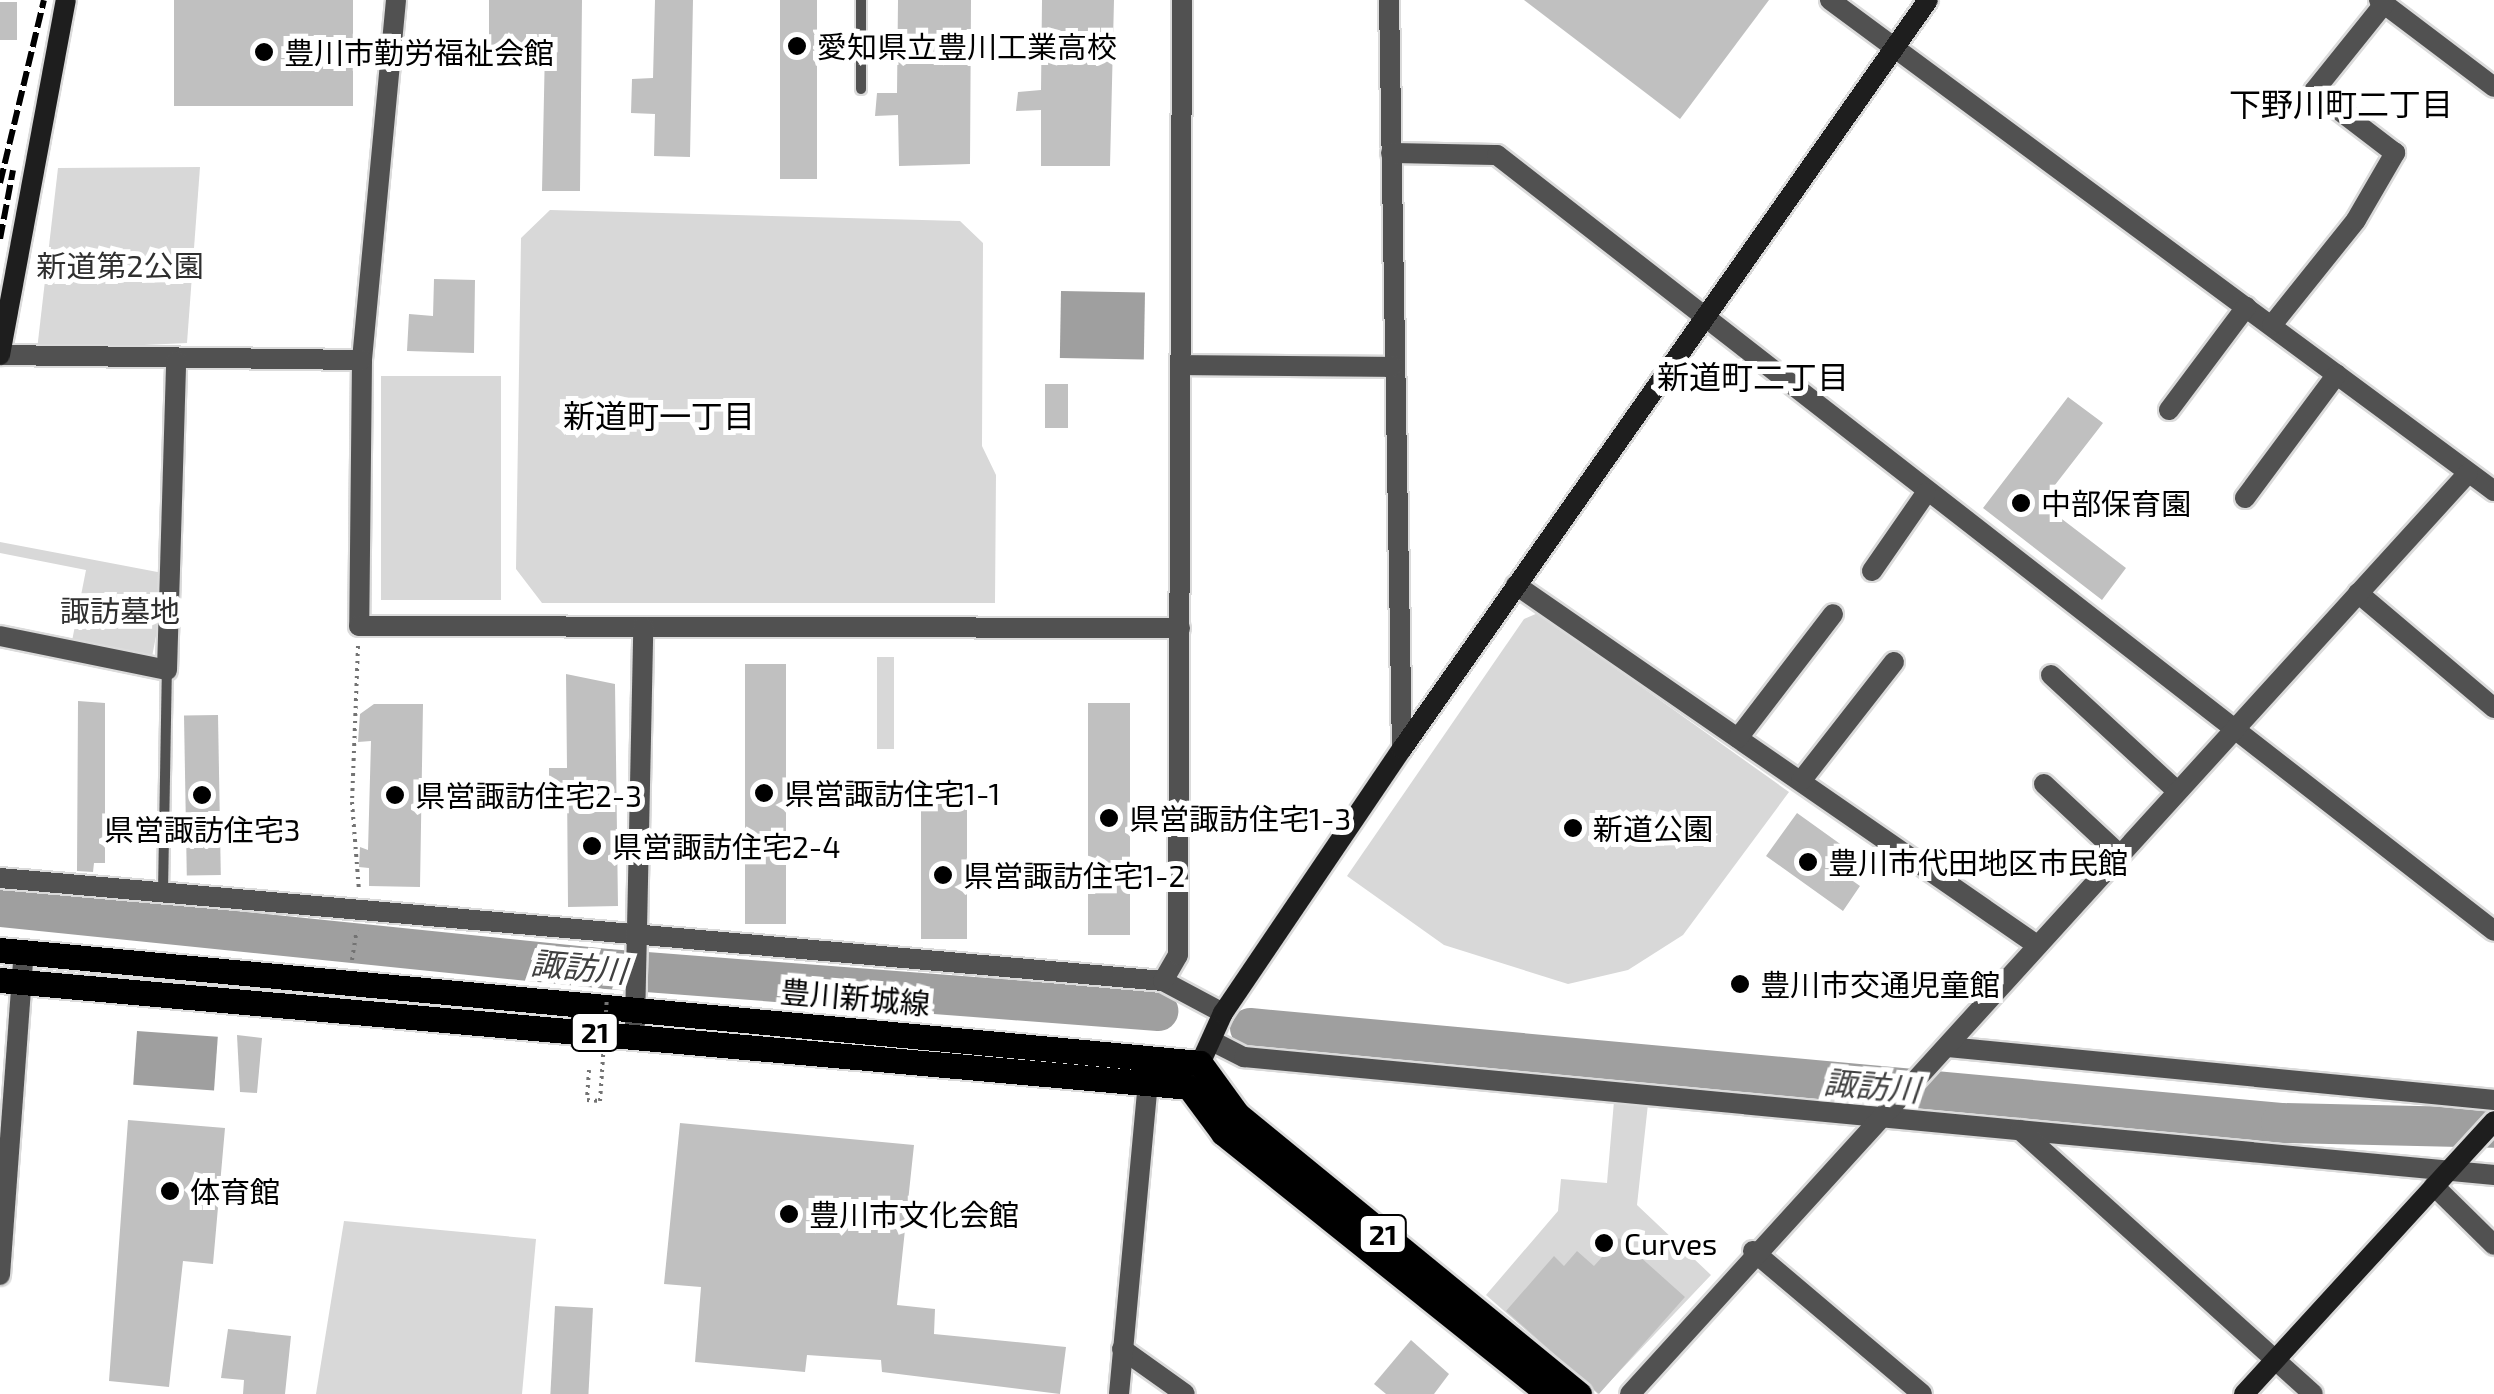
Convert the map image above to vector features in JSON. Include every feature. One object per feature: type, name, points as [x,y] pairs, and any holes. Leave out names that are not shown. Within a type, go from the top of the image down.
[{"type":"main road","name":"豊川新城線","points":[[12,951],[636,1013],[1189,1087]]},
{"type":"main road","name":"豊川新城線","points":[[11,981],[636,1013],[1206,1052]]},
{"type":"main road","name":"21","points":[[1206,1052],[1237,1114],[1579,1394]]},
{"type":"main road","name":"21","points":[[1189,1087],[1224,1133],[1549,1394]]},
{"type":"street","points":[[66,0],[0,355],[176,361],[362,360]]},
{"type":"street","points":[[396,0],[362,360],[359,626],[1180,628]]},
{"type":"street","points":[[1162,981],[1178,956],[1184,365],[1182,0]]},
{"type":"street","points":[[1389,0],[1392,367],[1402,749]]},
{"type":"street","points":[[1830,0],[2494,491]]},
{"type":"street","points":[[1189,1087],[1223,1013],[1402,749],[1928,0]]},
{"type":"street","points":[[2272,325],[2356,220],[2395,153],[2314,92],[2382,2],[2494,88]]},
{"type":"street","points":[[1391,154],[1497,154],[1926,493],[2494,931]]},
{"type":"street","points":[[2169,410],[2246,307]]},
{"type":"street","points":[[0,636],[168,670],[176,361]]},
{"type":"street","points":[[1184,365],[1392,367]]},
{"type":"street","points":[[2245,498],[2336,374]]},
{"type":"street","points":[[1630,1394],[1754,1251],[1943,1052],[2034,943],[2468,474]]},
{"type":"street","points":[[1872,570],[1926,493]]},
{"type":"street","points":[[1516,585],[2034,943]]},
{"type":"street","points":[[2358,593],[2494,708]]},
{"type":"street","points":[[1738,738],[1832,614]]},
{"type":"street","points":[[636,1013],[643,627]]},
{"type":"street","points":[[1801,781],[1894,662]]},
{"type":"street","points":[[2051,675],[2176,790]]},
{"type":"street","points":[[2044,784],[2118,853]]},
{"type":"street","points":[[0,878],[163,892],[359,919],[639,945],[1162,981],[1223,1013]]},
{"type":"street","points":[[0,1275],[12,951]]},
{"type":"street","points":[[1206,1052],[2494,1175]]},
{"type":"street","points":[[1943,1052],[2494,1100]]},
{"type":"street","points":[[1120,1394],[1148,1080]]},
{"type":"street","points":[[2244,1394],[2494,1121]]},
{"type":"street","points":[[2020,1130],[2313,1394]]},
{"type":"street","points":[[2448,1171],[2494,1244]]},
{"type":"street","points":[[1754,1251],[1922,1394]]},
{"type":"street","points":[[1122,1349],[1185,1394]]},
{"type":"lane","points":[[860,0],[861,89]]},
{"type":"lane","points":[[163,892],[168,670]]},
{"type":"path","points":[[352,962],[359,919],[352,802],[359,626]]},
{"type":"path","points":[[589,1070],[587,1100],[600,1101],[607,997]]},
{"type":"green space","name":"新道第2公園","points":[[200,167],[187,343],[37,350],[58,168]]},
{"type":"green space","points":[[550,210],[960,221],[983,243],[982,446],[996,475],[995,603],[542,603],[516,569],[521,238]]},
{"type":"green space","points":[[381,376],[501,376],[501,600],[381,600]]},
{"type":"green space","name":"諏訪墓地","points":[[0,542],[168,574],[151,662],[71,646],[86,570],[0,553]]},
{"type":"green space","name":"新道公園","points":[[1538,613],[1789,792],[1683,935],[1628,970],[1568,984],[1444,945],[1347,876],[1524,619]]},
{"type":"green space","points":[[877,657],[894,657],[894,749],[877,749]]},
{"type":"green space","name":"Curves","points":[[1614,1101],[1648,1104],[1637,1205],[1711,1275],[1598,1394],[1486,1295],[1558,1211],[1561,1179],[1607,1183]]},
{"type":"green space","points":[[344,1221],[536,1239],[522,1394],[316,1394]]},
{"type":"shaded area","points":[[1061,291],[1145,292],[1144,359],[1060,358]]},
{"type":"shaded area","points":[[137,1031],[218,1037],[214,1091],[133,1085]]},
{"type":"building","name":"豊川市勤労福祉会館","points":[[174,0],[353,0],[353,106],[174,106]]},
{"type":"building","points":[[489,0],[582,0],[580,191],[542,191],[545,47],[489,48]]},
{"type":"building","points":[[655,0],[693,0],[690,157],[654,156],[655,114],[631,113],[632,79],[653,78]]},
{"type":"building","points":[[780,0],[817,0],[817,179],[780,179]]},
{"type":"building","points":[[898,0],[971,0],[970,164],[899,166],[898,115],[875,116],[877,93],[897,93]]},
{"type":"building","points":[[1042,0],[1114,0],[1110,166],[1041,166],[1041,110],[1016,111],[1018,92],[1041,90]]},
{"type":"building","points":[[1524,0],[1769,0],[1680,119]]},
{"type":"building","points":[[0,2],[17,2],[17,40],[0,40]]},
{"type":"building","points":[[434,279],[475,280],[474,353],[407,351],[409,314],[433,316]]},
{"type":"building","points":[[1045,384],[1068,384],[1068,428],[1045,428]]},
{"type":"building","points":[[2068,397],[2103,423],[2041,503],[2126,568],[2102,600],[1983,508]]},
{"type":"building","name":"県営諏訪住宅1-1","points":[[745,664],[786,664],[786,924],[745,924]]},
{"type":"building","name":"県営諏訪住宅2-4","points":[[566,674],[615,684],[618,906],[568,907],[567,786],[549,786],[549,768],[567,768]]},
{"type":"building","points":[[78,701],[105,703],[105,863],[94,863],[93,872],[77,871]]},
{"type":"building","name":"県営諏訪住宅1-3","points":[[1088,703],[1130,703],[1130,935],[1088,935]]},
{"type":"building","name":"県営諏訪住宅2-3","points":[[374,704],[423,704],[420,887],[369,886],[369,868],[359,867],[360,847],[368,850],[371,741],[358,742],[360,714]]},
{"type":"building","name":"県営諏訪住宅3","points":[[218,715],[221,875],[187,876],[184,716]]},
{"type":"building","name":"県営諏訪住宅1-2","points":[[921,804],[967,804],[967,939],[921,939]]},
{"type":"building","name":"豊川市代田地区市民館","points":[[1797,813],[1850,851],[1836,869],[1860,886],[1843,911],[1766,856]]},
{"type":"building","points":[[237,1035],[262,1038],[257,1093],[240,1092]]},
{"type":"building","name":"体育館","points":[[128,1120],[225,1128],[213,1264],[183,1261],[169,1387],[109,1381]]},
{"type":"building","name":"豊川市文化会館","points":[[680,1123],[914,1145],[897,1305],[935,1309],[934,1334],[1066,1347],[1060,1394],[882,1372],[881,1360],[807,1355],[805,1372],[695,1362],[701,1287],[664,1284]]},
{"type":"building","points":[[1619,1238],[1685,1297],[1599,1394],[1506,1311],[1554,1256],[1564,1266],[1577,1251],[1594,1266]]},
{"type":"building","points":[[555,1306],[593,1308],[588,1394],[550,1394]]},
{"type":"building","points":[[228,1329],[291,1336],[285,1394],[243,1394],[244,1380],[221,1378]]},
{"type":"building","points":[[1411,1340],[1449,1374],[1434,1394],[1386,1394],[1374,1384]]},
{"type":"waterway","name":"諏訪川","points":[[0,907],[607,969],[1158,1011]]},
{"type":"waterway","name":"諏訪川","points":[[1250,1028],[2281,1123],[2494,1128]]},
{"type":"railway","points":[[0,183],[44,0]]},
{"type":"railway","points":[[0,239],[13,170]]},
{"type":"place","name":"愛知県立豊川工業高校","points":[[797,46]]},
{"type":"place","name":"豊川市勤労福祉会館","points":[[264,52]]},
{"type":"place","name":"中部保育園","points":[[2021,503]]},
{"type":"place","name":"県営諏訪住宅1-1","points":[[764,793]]},
{"type":"place","name":"県営諏訪住宅3","points":[[202,795]]},
{"type":"place","name":"県営諏訪住宅2-3","points":[[395,795]]},
{"type":"place","name":"県営諏訪住宅1-3","points":[[1109,818]]},
{"type":"place","name":"新道公園","points":[[1573,828]]},
{"type":"place","name":"県営諏訪住宅2-4","points":[[592,846]]},
{"type":"place","name":"豊川市代田地区市民館","points":[[1808,862]]},
{"type":"place","name":"県営諏訪住宅1-2","points":[[943,875]]},
{"type":"place","name":"豊川市交通児童館","points":[[1740,984]]},
{"type":"place","name":"体育館","points":[[170,1191]]},
{"type":"place","name":"豊川市文化会館","points":[[789,1214]]},
{"type":"place","name":"Curves","points":[[1604,1243]]},
{"type":"district","name":"下野川町二丁目","points":[[2341,103]]},
{"type":"district","name":"新道町二丁目","points":[[1753,376]]},
{"type":"district","name":"新道町一丁目","points":[[659,415]]}]
